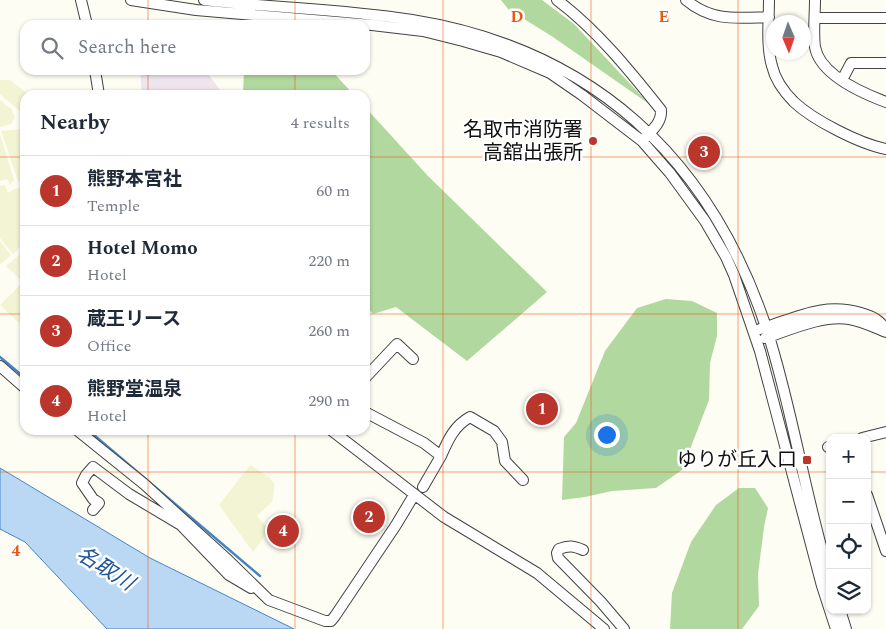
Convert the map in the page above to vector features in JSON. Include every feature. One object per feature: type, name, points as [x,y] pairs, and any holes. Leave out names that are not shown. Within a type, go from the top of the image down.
[{"type":"street","points":[[81,0],[86,20]]},
{"type":"street","points":[[131,0],[196,10],[313,20]]},
{"type":"street","points":[[204,0],[381,16],[413,20],[466,31],[532,54],[567,72],[601,93],[650,133],[697,187],[738,257],[767,332],[786,398],[828,569]]},
{"type":"street","points":[[557,0],[575,14],[609,48],[661,110],[662,116],[659,122],[642,141]]},
{"type":"street","points":[[686,0],[696,8],[724,18],[766,18]]},
{"type":"street","points":[[769,0],[769,15]]},
{"type":"street","points":[[815,0],[815,46],[819,60],[832,74],[871,97],[886,102]]},
{"type":"street","points":[[815,18],[886,18]]},
{"type":"street","points":[[370,25],[423,31],[463,41],[500,52],[550,74],[582,95],[642,141],[670,172],[705,221],[734,275],[755,336],[822,586],[836,629]]},
{"type":"street","points":[[771,60],[776,79],[793,101],[818,119],[869,144],[886,149]]},
{"type":"street","points":[[842,80],[851,63],[886,63]]},
{"type":"street","points":[[96,75],[98,90]]},
{"type":"street","points":[[755,336],[820,310],[840,308],[868,315],[880,322],[886,331]]},
{"type":"street","points":[[370,373],[398,344],[413,359]]},
{"type":"street","points":[[0,366],[20,384]]},
{"type":"street","points":[[370,415],[424,443],[441,456]]},
{"type":"street","points":[[423,487],[452,433],[464,421],[470,418],[494,432],[502,442],[505,461],[523,480]]},
{"type":"street","points":[[871,436],[886,432]]},
{"type":"street","points":[[83,435],[144,484],[269,600],[325,621],[331,621],[414,495]]},
{"type":"street","points":[[337,435],[444,517],[537,573],[604,629]]},
{"type":"street","points":[[93,510],[99,503],[92,499],[82,483],[86,475],[93,468],[129,494],[181,525],[229,575],[267,597]]},
{"type":"street","points":[[871,507],[886,551]]},
{"type":"street","points":[[583,550],[575,546],[564,546],[557,553],[558,558],[601,602],[624,629]]},
{"type":"street","points":[[841,614],[846,629]]},
{"type":"shaded area","points":[[140,75],[209,75],[220,90],[142,90]]},
{"type":"green space","points":[[501,0],[542,0],[574,24],[649,104],[553,37],[508,9]]},
{"type":"green space","points":[[244,75],[336,75],[349,90],[243,90]]},
{"type":"green space","points":[[0,80],[10,80],[23,90],[20,90],[20,112],[0,94]]},
{"type":"green space","points":[[0,100],[11,109],[15,117],[11,124],[0,127]]},
{"type":"green space","points":[[370,112],[428,176],[547,292],[467,361],[396,307],[373,314],[370,311]]},
{"type":"green space","points":[[20,129],[20,182],[18,181],[1,131]]},
{"type":"green space","points":[[0,134],[14,180],[10,185],[7,179],[0,181]]},
{"type":"green space","points":[[5,185],[8,193],[20,188],[20,247],[13,254],[0,238],[0,186]]},
{"type":"green space","points":[[0,241],[11,255],[1,264],[0,263]]},
{"type":"green space","points":[[20,256],[20,279],[6,266]]},
{"type":"green space","points":[[20,285],[19,323],[0,305]]},
{"type":"green space","points":[[666,299],[692,301],[717,313],[717,336],[710,363],[709,400],[682,470],[656,488],[612,491],[562,500],[564,437],[576,423],[605,351],[637,308]]},
{"type":"green space","points":[[250,465],[269,477],[274,483],[272,502],[257,516],[269,530],[253,552],[219,505]]},
{"type":"green space","points":[[739,488],[755,488],[768,508],[758,574],[759,606],[742,629],[670,629],[672,593],[691,542],[716,505]]},
{"type":"water","name":"名取川","points":[[0,468],[150,558],[294,629],[107,629],[25,542],[0,529]]},
{"type":"waterway","points":[[0,357],[20,374]]},
{"type":"waterway","points":[[94,435],[260,576]]},
{"type":"place","name":"名取市消防署 高舘出張所","points":[[593,141]]},
{"type":"place","name":"蔵王リース","points":[[704,152]]},
{"type":"place","name":"熊野本宮社","points":[[542,409]]},
{"type":"place","name":"ゆりが丘入口","points":[[807,460]]},
{"type":"place","name":"Hotel Momo","points":[[369,517]]},
{"type":"place","name":"熊野堂温泉","points":[[283,531]]}]
